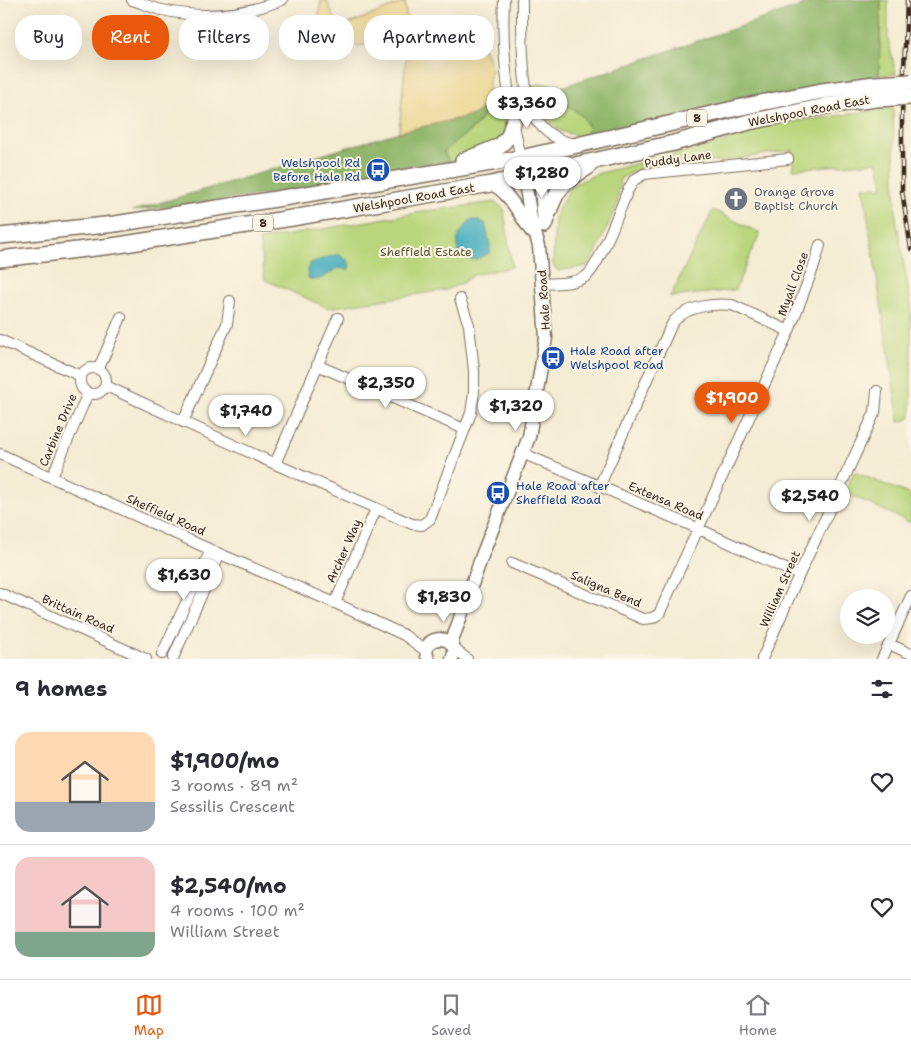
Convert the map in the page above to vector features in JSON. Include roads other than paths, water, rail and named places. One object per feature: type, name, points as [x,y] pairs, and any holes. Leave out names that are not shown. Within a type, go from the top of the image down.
[{"type":"highway","name":"Welshpool Road East","points":[[0,259],[112,246],[264,223],[491,184],[674,143],[749,122],[826,106],[911,82]]},
{"type":"highway","name":"Welshpool Road East","points":[[0,236],[115,224],[521,158],[581,146],[755,104],[822,91],[875,91],[911,97]]},
{"type":"highway","name":"8","points":[[345,187],[366,176],[464,161],[476,157],[500,146],[506,141],[513,123]]},
{"type":"highway","points":[[540,236],[554,195],[561,186],[576,174],[600,160]]},
{"type":"main road","name":"Hale Road","points":[[437,651],[462,611],[529,437],[546,338],[540,236],[532,175],[536,155]]},
{"type":"main road","name":"Hale Road","points":[[521,158],[532,175]]},
{"type":"main road","points":[[491,184],[504,191],[523,221],[540,236]]},
{"type":"street","points":[[132,0],[161,10],[210,15],[239,12],[282,0]]},
{"type":"street","points":[[504,0],[504,52],[513,123],[521,158]]},
{"type":"street","points":[[522,0],[523,54],[528,95],[535,118],[547,132],[557,139],[581,146]]},
{"type":"street","name":"Puddy Lane","points":[[543,284],[574,282],[587,276],[596,264],[628,190],[634,180],[644,174],[788,159]]},
{"type":"street","name":"Myall Close","points":[[697,528],[789,330],[820,245]]},
{"type":"street","points":[[106,386],[275,464],[412,524],[422,525],[430,519],[471,413],[474,372],[469,325],[460,299]]},
{"type":"street","points":[[183,422],[227,324],[230,300]]},
{"type":"street","points":[[599,487],[675,320],[692,310],[724,304],[732,305],[789,330]]},
{"type":"street","points":[[99,368],[121,317]]},
{"type":"street","points":[[275,464],[338,318]]},
{"type":"street","points":[[0,340],[81,376]]},
{"type":"street","points":[[317,365],[464,430]]},
{"type":"street","points":[[88,368],[99,368],[105,374],[106,386],[98,393],[88,393],[81,386],[81,376],[88,368]]},
{"type":"street","name":"William Street","points":[[762,659],[875,412],[877,391]]},
{"type":"street","name":"Carbine Drive","points":[[52,477],[88,393]]},
{"type":"street","name":"Extensa Road","points":[[522,453],[697,528],[799,576]]},
{"type":"street","name":"Sheffield Road","points":[[0,454],[215,552],[335,603],[437,651],[466,659]]},
{"type":"street","name":"Archer Way","points":[[335,603],[376,508]]},
{"type":"street","name":"Saligna Bend","points":[[512,563],[637,617],[648,619],[656,616],[662,609],[697,528]]},
{"type":"street","points":[[158,656],[167,654],[174,659],[180,631],[215,552]]},
{"type":"street","name":"Brittain Road","points":[[0,593],[146,659]]},
{"type":"street","points":[[895,631],[911,596]]},
{"type":"street","points":[[158,656],[180,631]]},
{"type":"street","points":[[882,659],[889,644],[911,654]]},
{"type":"water","points":[[470,220],[485,223],[490,244],[490,253],[475,260],[458,254],[458,238]]},
{"type":"water","points":[[338,254],[348,261],[350,266],[348,270],[338,268],[321,279],[313,280],[308,278],[307,270],[310,263]]},
{"type":"railway","points":[[907,0],[902,115],[902,191],[911,249]]},
{"type":"place","name":"Welshpool Rd Before Hale Rd","points":[[378,170]]},
{"type":"place","name":"Orange Grove Baptist Church","points":[[736,199]]},
{"type":"place","name":"Hale Road after Welshpool Road","points":[[553,358]]},
{"type":"place","name":"Hale Road after Sheffield Road","points":[[498,493]]},
{"type":"park label","name":"Sheffield Estate","points":[[426,252]]}]
